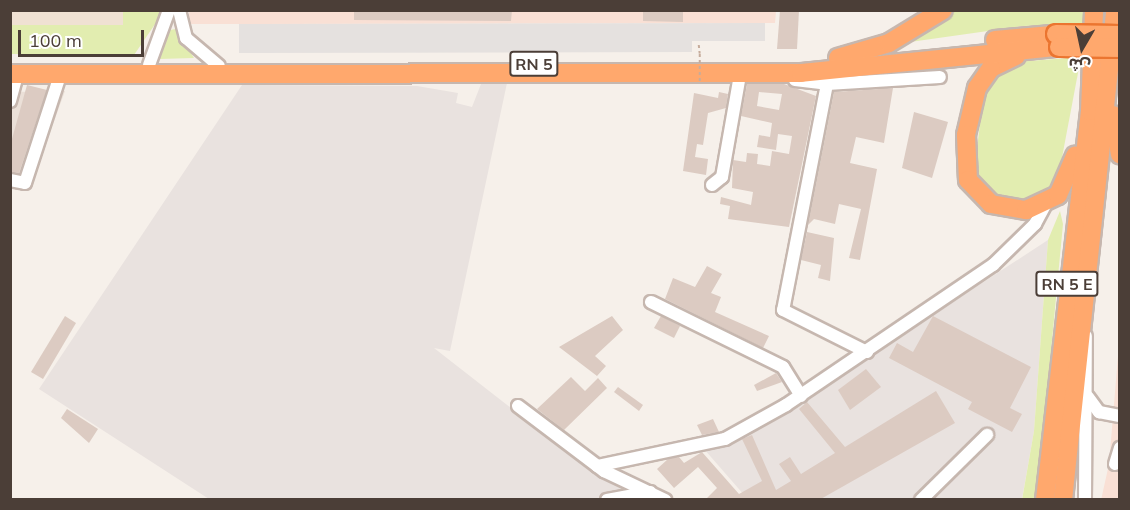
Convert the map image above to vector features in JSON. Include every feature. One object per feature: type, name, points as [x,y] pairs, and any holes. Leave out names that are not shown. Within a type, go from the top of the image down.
[{"type":"highway","points":[[838,58],[889,43],[943,10]]},
{"type":"highway","name":"RN 5 E","points":[[1045,500],[1092,70],[1094,10]]},
{"type":"highway","name":"RN 5 E","points":[[1063,500],[1078,430],[1083,323],[1116,53],[1115,10]]},
{"type":"highway","name":"RN 5","points":[[13,71],[149,70],[735,78],[830,71],[1119,35]]},
{"type":"highway","name":"RN 5","points":[[13,71],[60,75],[219,66],[705,64],[838,58],[1053,43],[1116,53]]},
{"type":"highway","points":[[1053,43],[999,62],[982,78],[972,102],[965,153],[968,180],[991,204],[1014,211],[1046,203],[1070,175],[1092,70]]},
{"type":"highway","points":[[1116,53],[1113,124],[1119,154]]},
{"type":"highway","points":[[1072,500],[1078,430]]},
{"type":"street","points":[[149,70],[169,10]]},
{"type":"street","points":[[178,10],[186,38],[219,66]]},
{"type":"street","points":[[10,101],[13,71]]},
{"type":"street","points":[[10,180],[25,183],[60,75]]},
{"type":"street","points":[[712,185],[722,177],[735,78],[827,84],[940,77]]},
{"type":"street","points":[[827,84],[783,310],[867,352]]},
{"type":"street","points":[[597,466],[725,439],[801,396],[993,265],[1035,224],[1046,203]]},
{"type":"street","points":[[651,302],[783,367],[801,396]]},
{"type":"street","points":[[1083,323],[1088,397],[1078,430],[1085,500]]},
{"type":"street","points":[[1088,397],[1099,412],[1119,418]]},
{"type":"street","points":[[518,406],[597,466],[665,500]]},
{"type":"street","points":[[1078,430],[1096,420],[1119,418]]},
{"type":"street","points":[[921,500],[987,435]]},
{"type":"street","points":[[1115,464],[1119,448]]},
{"type":"street","points":[[607,500],[651,492]]},
{"type":"path","points":[[699,45],[700,84]]},
{"type":"shaded area","points":[[189,10],[776,11],[775,23],[189,24]]},
{"type":"shaded area","points":[[10,11],[123,11],[123,25],[11,25]]},
{"type":"shaded area","points":[[765,23],[765,41],[692,41],[692,52],[239,53],[239,24]]},
{"type":"shaded area","points":[[507,83],[450,351],[434,348],[601,478],[646,493],[603,500],[209,499],[39,389],[242,85],[417,86],[458,93],[456,103],[472,107],[481,84]]},
{"type":"shaded area","points":[[65,91],[29,190],[11,188],[10,92]]},
{"type":"shaded area","points":[[1048,240],[1034,431],[1022,499],[742,499],[745,496],[704,449],[766,424]]},
{"type":"shaded area","points":[[1119,344],[1119,499],[1101,500],[1109,464]]},
{"type":"green space","points":[[123,11],[164,11],[134,55],[11,54],[11,25],[123,25]]},
{"type":"green space","points":[[952,11],[1084,11],[1083,24],[1023,26],[910,42]]},
{"type":"green space","points":[[176,29],[194,58],[159,59],[170,30]]},
{"type":"green space","points":[[1081,57],[1057,184],[1040,199],[1000,202],[974,172],[984,92],[1001,69],[1016,62]]},
{"type":"green space","points":[[1060,211],[1063,224],[1037,499],[1022,500],[1034,431],[1048,240]]},
{"type":"building","points":[[354,10],[512,10],[511,21],[354,20]]},
{"type":"building","points":[[780,10],[799,10],[797,49],[777,49]]},
{"type":"building","points":[[643,12],[683,12],[683,22],[643,21]]},
{"type":"building","points":[[747,84],[784,84],[816,96],[789,227],[728,219],[730,206],[720,204],[721,197],[751,205],[753,192],[732,188],[733,160],[746,162],[747,153],[758,154],[757,164],[770,166],[772,151],[789,154],[792,136],[778,134],[776,150],[757,147],[759,135],[770,137],[772,123],[741,116]],"holes":[[[759,92],[782,94],[779,110],[757,106]]]},
{"type":"building","points":[[27,85],[47,90],[19,173],[10,172],[10,146]]},
{"type":"building","points":[[893,88],[884,143],[856,137],[850,163],[877,169],[860,260],[849,258],[861,209],[839,204],[835,224],[814,219],[808,225],[834,92]]},
{"type":"building","points":[[719,92],[728,94],[726,108],[708,113],[703,145],[697,144],[695,157],[708,159],[706,175],[683,171],[694,93],[718,98]]},
{"type":"building","points":[[914,112],[948,122],[932,178],[902,168]]},
{"type":"building","points":[[807,232],[834,238],[830,281],[818,278],[821,265],[801,260]]},
{"type":"building","points":[[707,266],[722,274],[711,293],[721,297],[715,312],[769,336],[763,348],[665,299],[673,278],[695,287]]},
{"type":"building","points":[[65,316],[76,323],[43,379],[31,372]]},
{"type":"building","points":[[612,316],[623,330],[595,356],[606,366],[597,376],[559,347]]},
{"type":"building","points":[[661,316],[680,326],[674,338],[654,328]]},
{"type":"building","points":[[933,316],[1031,367],[1010,408],[1022,414],[1012,432],[968,409],[972,402],[889,358],[897,343],[913,352]]},
{"type":"building","points":[[866,369],[881,387],[850,410],[838,390]]},
{"type":"building","points":[[776,373],[782,382],[757,391],[754,385]]},
{"type":"building","points":[[571,377],[585,391],[598,378],[607,388],[564,430],[537,409]]},
{"type":"building","points":[[618,387],[643,405],[639,411],[614,392]]},
{"type":"building","points":[[936,391],[955,423],[819,500],[705,500],[717,488],[698,467],[674,488],[657,469],[668,459],[679,457],[684,463],[702,452],[739,494],[762,481],[742,439],[752,435],[776,490],[791,481],[779,464],[790,457],[801,474],[835,453],[799,409],[807,402],[845,447]]},
{"type":"building","points":[[67,409],[98,429],[89,443],[61,418]]},
{"type":"building","points":[[713,419],[719,432],[702,435],[697,425]]}]
